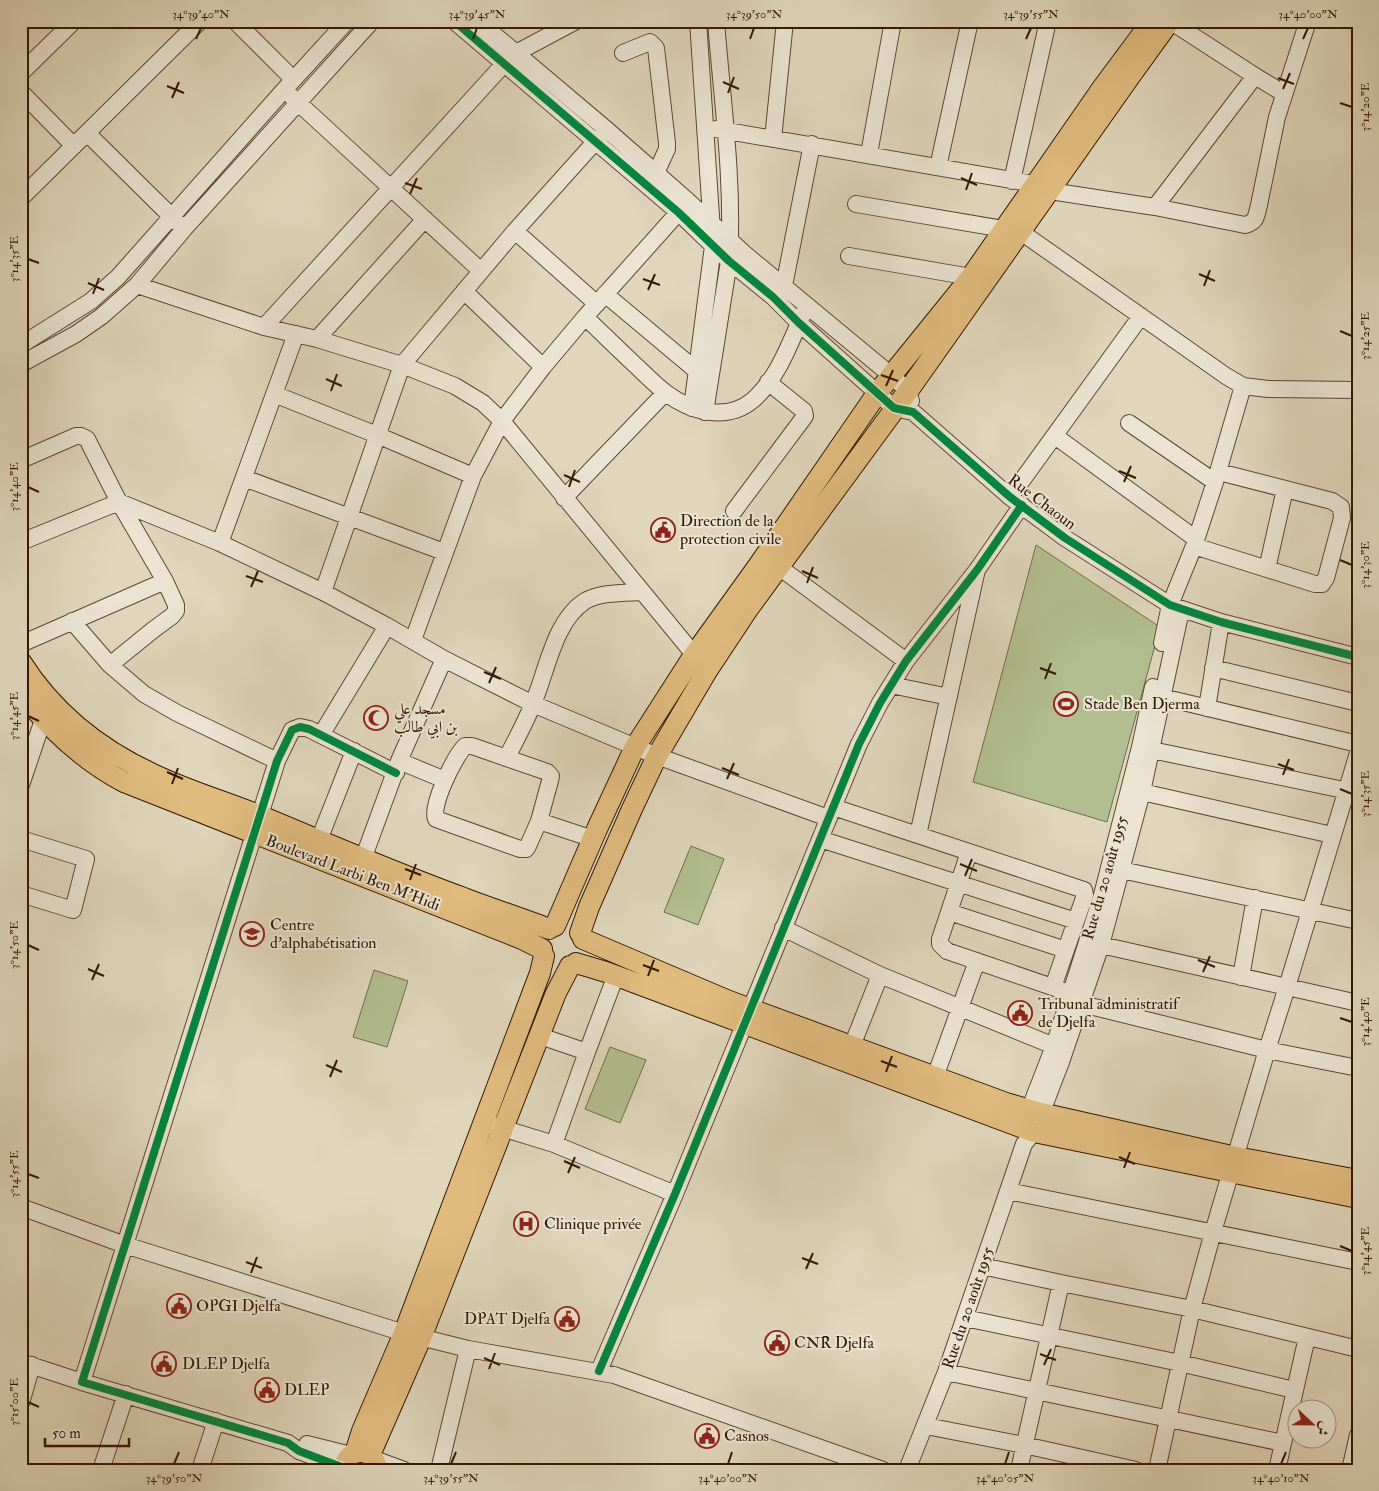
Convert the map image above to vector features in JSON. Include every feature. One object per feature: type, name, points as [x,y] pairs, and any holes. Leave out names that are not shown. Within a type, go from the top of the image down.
[{"type":"main road","points":[[359,1462],[504,1129],[556,993],[573,964],[584,952],[582,936],[589,907],[657,756],[707,671],[748,609],[779,567],[904,410],[908,391],[1152,21]]},
{"type":"main road","points":[[1042,188],[1131,75],[1170,21]]},
{"type":"main road","points":[[413,1335],[483,1122],[540,973],[543,952],[542,942],[552,928],[635,747],[694,655],[878,392],[970,277],[1012,231]]},
{"type":"main road","points":[[21,662],[36,686],[60,712],[89,737],[156,776],[258,825],[319,840],[363,859],[552,928],[569,925],[582,936],[748,1016],[1030,1125],[1234,1164],[1358,1180]]},
{"type":"main road","name":"Boulevard Larbi Ben M'Hidi","points":[[21,693],[43,720],[75,749],[112,776],[258,825],[522,939],[543,952]]},
{"type":"main road","points":[[543,952],[552,964],[564,967],[573,964],[616,975],[852,1046],[1006,1103],[1030,1125]]},
{"type":"main road","points":[[1234,1164],[1358,1198]]},
{"type":"street","points":[[21,73],[74,21]]},
{"type":"street","points":[[21,198],[200,21]]},
{"type":"street","points":[[235,21],[288,84],[299,103],[482,271]]},
{"type":"street","points":[[21,345],[91,300],[118,276],[288,84],[347,21]]},
{"type":"street","points":[[21,364],[76,334],[102,316],[137,285],[184,229],[372,21]]},
{"type":"street","points":[[454,21],[510,58],[683,206],[712,224],[908,391]]},
{"type":"street","points":[[478,21],[510,58]]},
{"type":"street","points":[[698,21],[713,246],[696,371],[698,410]]},
{"type":"street","points":[[698,410],[729,260],[730,240],[729,186],[716,21]]},
{"type":"street","points":[[773,138],[785,21]]},
{"type":"street","points":[[870,154],[894,21]]},
{"type":"street","points":[[938,167],[970,21]]},
{"type":"street","points":[[1012,181],[1048,21]]},
{"type":"street","points":[[1170,21],[1283,93]]},
{"type":"street","points":[[706,127],[870,154],[1245,225],[1252,223],[1256,218],[1283,93],[1308,21]]},
{"type":"street","points":[[264,327],[510,58],[567,23]]},
{"type":"street","points":[[623,53],[650,42],[656,48],[667,149],[656,173]]},
{"type":"street","points":[[1155,207],[1255,76]]},
{"type":"street","points":[[21,92],[74,146]]},
{"type":"street","points":[[87,133],[184,229]]},
{"type":"street","points":[[601,135],[656,173],[683,206]]},
{"type":"street","points":[[323,592],[402,365],[464,291],[601,135]]},
{"type":"street","points":[[784,286],[812,144]]},
{"type":"street","points":[[856,204],[1012,231],[1243,386],[1268,389],[1358,390]]},
{"type":"street","points":[[413,640],[473,476],[502,421],[543,367],[585,317],[683,206]]},
{"type":"street","name":"Rue Chaoun","points":[[683,206],[713,246],[878,392],[904,410],[1016,501],[1090,554],[1175,607],[1221,622],[1358,656]]},
{"type":"street","points":[[317,339],[425,219]]},
{"type":"street","points":[[516,231],[696,371]]},
{"type":"street","points":[[849,256],[970,277]]},
{"type":"street","points":[[137,285],[264,327],[317,339],[402,365],[455,386],[484,403],[502,421],[707,671]]},
{"type":"street","points":[[464,291],[543,367]]},
{"type":"street","points":[[585,317],[666,393],[698,410],[723,413],[739,409],[754,399],[768,382],[783,358],[806,305]]},
{"type":"street","points":[[599,1371],[675,1194],[859,744],[906,661],[977,570],[1055,436],[1141,316]]},
{"type":"street","points":[[220,543],[296,334]]},
{"type":"street","points":[[734,512],[805,416],[804,411],[768,382]]},
{"type":"street","points":[[1175,607],[1217,477],[1243,386]]},
{"type":"street","points":[[564,498],[666,393]]},
{"type":"street","points":[[274,394],[473,476]]},
{"type":"street","points":[[1055,436],[1195,542],[1267,569],[1315,584],[1322,584],[1326,578],[1342,518],[1341,507],[1332,501],[1285,489],[1217,477],[1129,423]]},
{"type":"street","points":[[21,460],[76,436],[87,439],[119,502],[176,605],[176,611],[172,616],[110,665]]},
{"type":"street","points":[[244,478],[444,552]]},
{"type":"street","points":[[1267,569],[1285,489]]},
{"type":"street","points":[[21,542],[119,502],[220,543],[323,592],[413,640],[444,659],[533,704],[657,756],[830,812],[918,835],[1084,890],[1085,895],[1053,987]]},
{"type":"street","points":[[779,567],[906,661]]},
{"type":"street","points":[[918,835],[977,570]]},
{"type":"street","points":[[21,644],[164,581]]},
{"type":"street","points":[[507,757],[533,704],[561,629],[572,612],[587,600],[607,594],[642,592]]},
{"type":"street","name":"Rue du 20 août 1955","points":[[907,1470],[926,1426],[965,1318],[1030,1125],[1054,1046],[1073,1000],[1142,792],[1145,748],[1162,697],[1175,607]]},
{"type":"street","name":"Rue du 20 août 1955","points":[[1030,1125],[1061,1062],[1073,1000],[1101,945],[1175,607]]},
{"type":"street","points":[[72,621],[110,665],[144,694],[163,706],[278,761]]},
{"type":"street","points":[[1207,708],[1221,622]]},
{"type":"street","points":[[322,735],[387,626]]},
{"type":"street","points":[[363,859],[398,767],[444,659]]},
{"type":"street","points":[[1213,668],[1358,703]]},
{"type":"street","points":[[891,685],[949,697]]},
{"type":"street","points":[[1162,697],[1358,744]]},
{"type":"street","points":[[21,785],[43,720]]},
{"type":"street","points":[[82,1382],[278,761],[292,730],[300,727],[322,735],[354,751],[398,767],[445,780]]},
{"type":"street","points":[[465,746],[472,746],[507,757],[547,772],[551,776],[539,821],[526,849],[520,849],[439,821],[434,816],[445,780],[465,746]]},
{"type":"street","points":[[1145,748],[1352,792]]},
{"type":"street","points":[[319,840],[354,751]]},
{"type":"street","points":[[1158,1470],[1192,1309],[1213,1232],[1332,835],[1352,792],[1358,753]]},
{"type":"street","points":[[1142,792],[1332,835]]},
{"type":"street","points":[[539,821],[593,839]]},
{"type":"street","points":[[21,839],[86,858],[73,910],[21,894]]},
{"type":"street","points":[[820,839],[1076,921]]},
{"type":"street","points":[[969,852],[940,939],[940,944],[947,951],[1053,987],[1073,1000],[1267,1050],[1358,1068]]},
{"type":"street","points":[[1116,870],[1358,921]]},
{"type":"street","points":[[1241,977],[1255,898]]},
{"type":"street","points":[[949,912],[1066,950]]},
{"type":"street","points":[[783,928],[880,974],[1054,1046]]},
{"type":"street","points":[[1101,945],[1358,1003]]},
{"type":"street","points":[[935,1077],[976,961]]},
{"type":"street","points":[[852,1046],[880,974]]},
{"type":"street","points":[[554,1144],[616,975]]},
{"type":"street","points":[[540,1036],[587,1052]]},
{"type":"street","points":[[483,1122],[554,1144],[675,1194]]},
{"type":"street","points":[[1008,1191],[1358,1262]]},
{"type":"street","points":[[21,1207],[125,1245],[413,1335],[468,1349],[614,1375],[884,1470]]},
{"type":"street","points":[[982,1266],[1062,1284],[1192,1309],[1358,1349]]},
{"type":"street","points":[[1019,1470],[1062,1284]]},
{"type":"street","points":[[965,1318],[1180,1363],[1294,1390]]},
{"type":"street","points":[[1277,1470],[1307,1337]]},
{"type":"street","points":[[439,1470],[468,1349]]},
{"type":"street","points":[[21,1403],[26,1364],[288,1444],[302,1443],[359,1462],[404,1470]]},
{"type":"street","points":[[946,1372],[1283,1443]]},
{"type":"street","points":[[101,1470],[126,1394]]},
{"type":"street","points":[[200,1470],[216,1421]]},
{"type":"street","points":[[926,1426],[1024,1445],[1136,1470]]},
{"type":"street","points":[[1350,1470],[1358,1435]]},
{"type":"green space","name":"Stade Ben Djerma","points":[[1036,545],[1160,627],[1107,822],[973,782]]},
{"type":"green space","points":[[691,846],[724,859],[698,925],[664,912]]},
{"type":"green space","points":[[374,970],[408,981],[387,1047],[353,1037]]},
{"type":"green space","points":[[610,1047],[646,1060],[620,1123],[585,1109]]},
{"type":"cycle path","points":[[454,21],[678,212],[729,261],[773,297],[799,323],[894,408],[913,412],[1010,497],[1065,538],[1170,605],[1221,622],[1358,657]]},
{"type":"cycle path","points":[[599,1371],[675,1194],[859,744],[880,703],[906,661],[977,570],[1022,505]]},
{"type":"cycle path","points":[[344,1468],[299,1451],[288,1443],[82,1382],[277,761],[292,730],[300,727],[309,729],[396,773]]},
{"type":"place","name":"Direction de la protection civile","points":[[663,530]]},
{"type":"place","name":"Stade Ben Djerma","points":[[1066,704]]},
{"type":"place","name":"مسجد علي بن ابي طالب","points":[[376,718]]},
{"type":"place","name":"Centre d'alphabétisation","points":[[252,934]]},
{"type":"place","name":"Tribunal administratif de Djelfa","points":[[1020,1013]]},
{"type":"place","name":"Clinique privée","points":[[526,1224]]},
{"type":"place","name":"OPGI Djelfa","points":[[179,1306]]},
{"type":"place","name":"DPAT Djelfa","points":[[567,1319]]},
{"type":"place","name":"CNR Djelfa","points":[[777,1343]]},
{"type":"place","name":"DLEP Djelfa","points":[[164,1364]]},
{"type":"place","name":"DLEP","points":[[267,1390]]},
{"type":"place","name":"Casnos","points":[[707,1436]]}]
